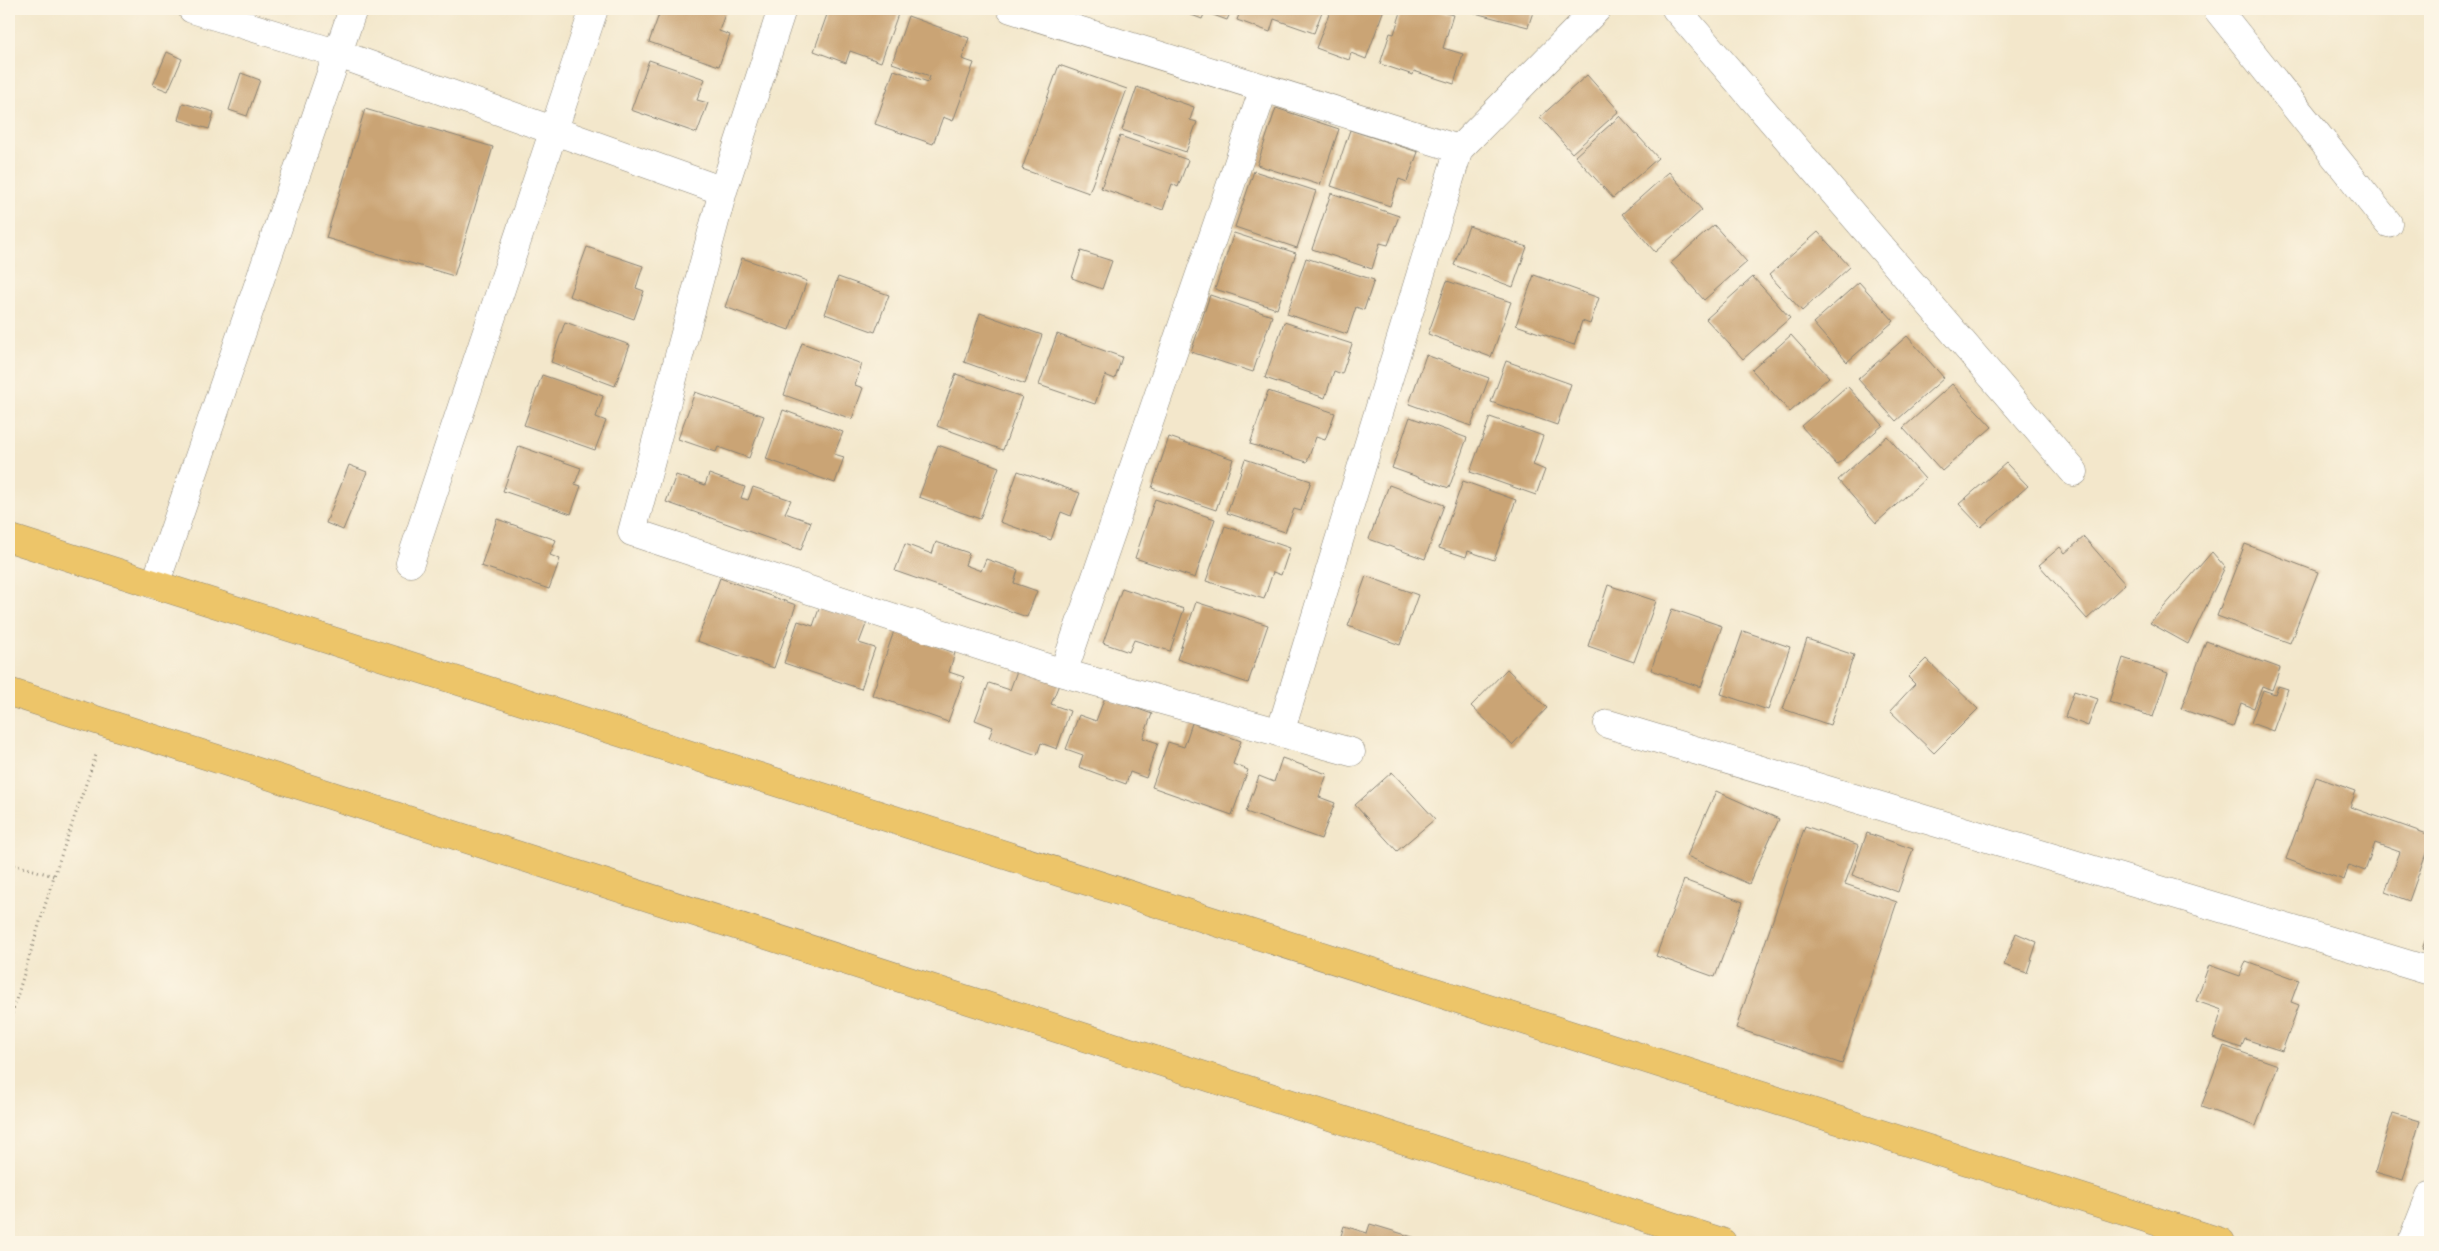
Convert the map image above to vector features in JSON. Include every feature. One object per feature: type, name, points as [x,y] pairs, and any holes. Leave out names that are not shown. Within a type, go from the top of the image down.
[{"type":"highway","points":[[9,538],[1048,867],[2221,1242]]},
{"type":"highway","points":[[9,692],[1722,1242]]},
{"type":"street","points":[[192,9],[336,54],[723,191]]},
{"type":"street","points":[[155,585],[353,9]]},
{"type":"street","points":[[410,563],[594,9]]},
{"type":"street","points":[[782,9],[723,191],[632,532],[1063,673],[1351,752]]},
{"type":"street","points":[[1011,9],[1459,149]]},
{"type":"street","points":[[1280,732],[1459,149],[1597,9]]},
{"type":"street","points":[[1676,9],[2074,472]]},
{"type":"street","points":[[2216,9],[2388,223]]},
{"type":"street","points":[[1063,673],[1264,88]]},
{"type":"street","points":[[1608,724],[2430,971]]},
{"type":"street","points":[[2412,1242],[2430,1196]]},
{"type":"path","points":[[9,1023],[54,876],[107,724]]},
{"type":"path","points":[[9,863],[54,876]]},
{"type":"building","points":[[661,9],[719,9],[726,11],[719,31],[730,35],[719,66],[649,42]]},
{"type":"building","points":[[829,9],[884,9],[898,14],[881,62],[850,51],[846,63],[814,51]]},
{"type":"building","points":[[1176,9],[1232,9],[1227,20],[1205,12],[1202,19]]},
{"type":"building","points":[[1241,9],[1323,9],[1314,33],[1274,19],[1270,32],[1237,20]]},
{"type":"building","points":[[1331,9],[1384,9],[1366,59],[1351,53],[1349,60],[1316,48]]},
{"type":"building","points":[[1402,9],[1431,9],[1453,15],[1443,48],[1463,54],[1454,84],[1414,71],[1413,75],[1380,64],[1390,33],[1394,34]]},
{"type":"building","points":[[1477,9],[1534,9],[1528,27],[1475,13]]},
{"type":"building","points":[[908,16],[969,38],[962,59],[974,63],[953,121],[943,117],[933,144],[875,124],[894,70],[928,82],[930,76],[892,63]]},
{"type":"building","points":[[167,52],[182,59],[168,91],[153,85]]},
{"type":"building","points":[[649,60],[705,79],[697,100],[708,103],[697,133],[631,110]]},
{"type":"building","points":[[1059,65],[1127,89],[1089,193],[1022,169]]},
{"type":"building","points":[[241,73],[260,80],[247,116],[229,110]]},
{"type":"building","points":[[1587,75],[1619,111],[1572,153],[1540,117]]},
{"type":"building","points":[[1137,87],[1194,107],[1190,120],[1197,122],[1186,152],[1122,130]]},
{"type":"building","points":[[183,103],[214,112],[209,129],[178,120]]},
{"type":"building","points":[[1276,108],[1339,129],[1320,185],[1257,165]]},
{"type":"building","points":[[365,109],[493,147],[454,276],[326,238]]},
{"type":"building","points":[[1620,116],[1658,158],[1613,198],[1575,156]]},
{"type":"building","points":[[1350,130],[1418,152],[1407,182],[1399,179],[1390,206],[1331,186]]},
{"type":"building","points":[[1120,136],[1188,160],[1178,187],[1172,184],[1163,210],[1101,188]]},
{"type":"building","points":[[1254,171],[1316,191],[1297,248],[1235,227]]},
{"type":"building","points":[[1669,172],[1702,210],[1655,252],[1622,214]]},
{"type":"building","points":[[1331,193],[1399,216],[1388,245],[1380,243],[1372,269],[1312,249]]},
{"type":"building","points":[[1714,225],[1747,262],[1704,300],[1671,263]]},
{"type":"building","points":[[1469,226],[1527,247],[1513,287],[1454,265]]},
{"type":"building","points":[[1818,232],[1850,267],[1802,311],[1769,275]]},
{"type":"building","points":[[1234,233],[1296,253],[1277,309],[1215,289]]},
{"type":"building","points":[[587,247],[643,266],[636,288],[644,291],[634,319],[569,296]]},
{"type":"building","points":[[1081,251],[1112,261],[1102,289],[1072,278]]},
{"type":"building","points":[[742,258],[807,281],[789,330],[725,307]]},
{"type":"building","points":[[1306,258],[1374,280],[1364,310],[1356,307],[1347,334],[1287,314]]},
{"type":"building","points":[[1534,275],[1599,298],[1590,324],[1582,321],[1574,345],[1516,325]]},
{"type":"building","points":[[838,277],[889,295],[875,332],[825,314]]},
{"type":"building","points":[[1753,277],[1790,318],[1743,359],[1706,319]]},
{"type":"building","points":[[1447,281],[1511,302],[1491,357],[1428,334]]},
{"type":"building","points":[[1859,282],[1894,321],[1847,362],[1813,323]]},
{"type":"building","points":[[1210,295],[1272,316],[1253,372],[1191,352]]},
{"type":"building","points":[[980,313],[1042,335],[1025,384],[964,362]]},
{"type":"building","points":[[565,322],[630,345],[615,386],[551,362]]},
{"type":"building","points":[[1284,322],[1352,344],[1342,374],[1334,371],[1325,398],[1265,378]]},
{"type":"building","points":[[1057,334],[1122,357],[1115,379],[1105,375],[1095,404],[1039,385]]},
{"type":"building","points":[[1791,335],[1829,377],[1790,412],[1752,370]]},
{"type":"building","points":[[1907,336],[1944,378],[1896,421],[1858,379]]},
{"type":"building","points":[[802,343],[862,364],[855,385],[863,388],[852,419],[784,395]]},
{"type":"building","points":[[1426,355],[1489,378],[1471,426],[1409,404]]},
{"type":"building","points":[[1506,361],[1571,384],[1557,425],[1491,402]]},
{"type":"building","points":[[956,374],[1022,397],[1003,450],[937,426]]},
{"type":"building","points":[[542,375],[603,396],[596,417],[606,421],[595,450],[524,425]]},
{"type":"building","points":[[1952,384],[1992,427],[1942,471],[1903,428]]},
{"type":"building","points":[[1847,386],[1883,425],[1837,465],[1801,426]]},
{"type":"building","points":[[1268,391],[1335,413],[1325,440],[1316,437],[1307,462],[1250,444]]},
{"type":"building","points":[[695,392],[764,416],[749,458],[718,447],[716,452],[678,439]]},
{"type":"building","points":[[783,410],[843,432],[834,454],[844,457],[835,483],[766,459]]},
{"type":"building","points":[[1410,417],[1467,438],[1449,488],[1392,468]]},
{"type":"building","points":[[1490,417],[1543,436],[1533,465],[1545,470],[1536,495],[1470,472]]},
{"type":"building","points":[[1887,436],[1925,479],[1876,523],[1838,480]]},
{"type":"building","points":[[1169,437],[1233,459],[1216,510],[1152,488]]},
{"type":"building","points":[[938,445],[999,467],[980,519],[919,497]]},
{"type":"building","points":[[519,446],[581,468],[575,484],[581,486],[571,514],[503,491]]},
{"type":"building","points":[[1245,459],[1311,481],[1301,511],[1294,509],[1285,532],[1227,513]]},
{"type":"building","points":[[2006,463],[2028,486],[1981,527],[1959,504]]},
{"type":"building","points":[[349,465],[367,472],[343,530],[326,523]]},
{"type":"building","points":[[1018,471],[1080,493],[1071,516],[1061,512],[1051,540],[1000,522]]},
{"type":"building","points":[[709,474],[745,487],[741,498],[748,500],[753,487],[791,500],[785,513],[811,522],[801,550],[666,502],[676,475],[705,485]]},
{"type":"building","points":[[1463,481],[1516,500],[1494,560],[1468,551],[1466,557],[1439,548]]},
{"type":"building","points":[[1389,485],[1444,505],[1425,559],[1369,539]]},
{"type":"building","points":[[1155,499],[1215,519],[1195,578],[1135,558]]},
{"type":"building","points":[[497,519],[556,540],[550,555],[560,559],[549,589],[481,566]]},
{"type":"building","points":[[1225,526],[1290,548],[1281,575],[1273,572],[1264,599],[1206,581]]},
{"type":"building","points":[[2084,537],[2125,584],[2087,619],[2039,565],[2060,547],[2065,553]]},
{"type":"building","points":[[936,542],[969,553],[965,565],[981,571],[986,559],[1018,570],[1014,583],[1037,591],[1027,617],[895,571],[905,544],[932,554]]},
{"type":"building","points":[[2245,544],[2318,572],[2290,643],[2217,616]]},
{"type":"building","points":[[2212,552],[2225,567],[2188,644],[2150,623]]},
{"type":"building","points":[[1366,576],[1418,595],[1400,645],[1348,626]]},
{"type":"building","points":[[720,578],[796,605],[774,668],[697,641]]},
{"type":"building","points":[[1608,585],[1656,601],[1634,662],[1588,646]]},
{"type":"building","points":[[1122,588],[1184,609],[1170,651],[1134,640],[1129,652],[1103,643]]},
{"type":"building","points":[[1196,602],[1268,625],[1248,683],[1177,659]]},
{"type":"building","points":[[820,606],[867,622],[859,643],[875,648],[861,689],[784,663],[798,621],[813,626]]},
{"type":"building","points":[[1672,609],[1722,626],[1701,687],[1651,670]]},
{"type":"building","points":[[894,631],[955,653],[949,672],[964,677],[948,722],[872,695]]},
{"type":"building","points":[[1743,631],[1790,647],[1768,710],[1721,694]]},
{"type":"building","points":[[1807,639],[1854,655],[1830,725],[1783,709]]},
{"type":"building","points":[[2206,641],[2280,668],[2272,690],[2262,686],[2254,708],[2241,703],[2233,727],[2181,709]]},
{"type":"building","points":[[2123,658],[2168,673],[2153,717],[2109,702]]},
{"type":"building","points":[[1926,659],[1978,709],[1934,753],[1890,711],[1915,684],[1908,677]]},
{"type":"building","points":[[1018,668],[1060,682],[1051,704],[1070,711],[1057,749],[1041,743],[1037,755],[989,738],[993,727],[975,720],[989,683],[1010,690]]},
{"type":"building","points":[[1507,669],[1547,708],[1512,745],[1471,706]]},
{"type":"building","points":[[2278,686],[2288,689],[2273,731],[2251,723],[2263,690],[2275,694]]},
{"type":"building","points":[[2074,691],[2098,699],[2088,726],[2065,717]]},
{"type":"building","points":[[1105,697],[1152,714],[1143,738],[1158,743],[1146,778],[1130,772],[1126,784],[1079,767],[1083,755],[1066,749],[1079,715],[1096,721]]},
{"type":"building","points":[[1192,723],[1241,741],[1233,764],[1248,770],[1232,815],[1152,787],[1168,742],[1184,747]]},
{"type":"building","points":[[1282,758],[1327,774],[1319,797],[1335,803],[1321,839],[1246,812],[1259,776],[1274,782]]},
{"type":"building","points":[[1392,772],[1435,819],[1397,851],[1355,805]]},
{"type":"building","points":[[2316,777],[2356,791],[2350,807],[2430,835],[2430,842],[2409,901],[2385,892],[2400,852],[2375,843],[2365,871],[2349,865],[2344,880],[2286,859]]},
{"type":"building","points":[[1716,791],[1779,819],[1749,884],[1687,856]]},
{"type":"building","points":[[1805,826],[1859,845],[1845,884],[1897,902],[1842,1064],[1736,1028]]},
{"type":"building","points":[[1867,833],[1913,849],[1898,892],[1852,875]]},
{"type":"building","points":[[1684,880],[1743,902],[1715,977],[1656,956]]},
{"type":"building","points":[[2430,928],[2430,952],[2422,949]]},
{"type":"building","points":[[2016,933],[2037,942],[2027,973],[2004,965]]},
{"type":"building","points":[[2246,961],[2299,980],[2291,1002],[2299,1005],[2282,1051],[2245,1039],[2241,1048],[2213,1038],[2222,1010],[2196,1001],[2209,965],[2240,976]]},
{"type":"building","points":[[2224,1046],[2278,1065],[2256,1126],[2201,1107]]},
{"type":"building","points":[[2393,1113],[2420,1121],[2403,1180],[2375,1172]]},
{"type":"building","points":[[1370,1224],[1429,1242],[1339,1242],[1344,1226],[1367,1233]]}]
